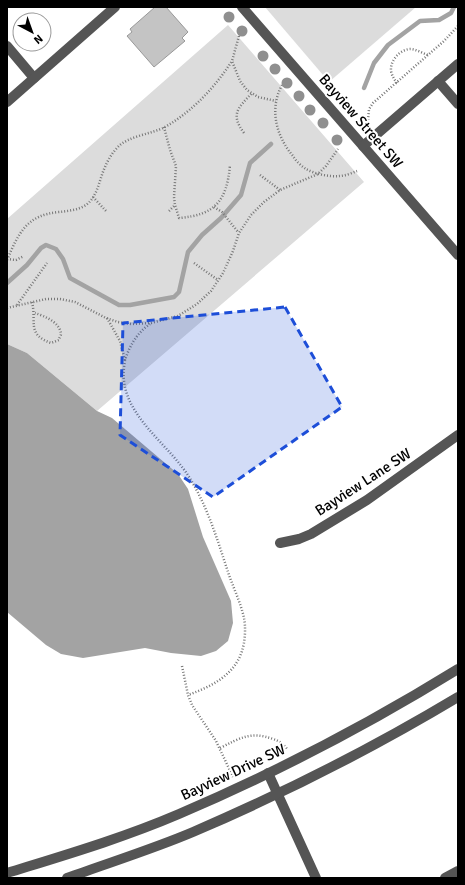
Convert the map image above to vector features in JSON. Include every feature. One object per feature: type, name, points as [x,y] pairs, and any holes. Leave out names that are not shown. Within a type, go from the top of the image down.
[{"type":"street","name":"Bayview Street SW","points":[[242,7],[458,255]]},
{"type":"street","points":[[7,102],[111,8]]},
{"type":"street","points":[[7,46],[34,78]]},
{"type":"street","points":[[363,146],[458,64]]},
{"type":"street","points":[[438,81],[458,104]]},
{"type":"street","name":"Bayview Lane SW","points":[[280,543],[311,534],[367,500],[458,435]]},
{"type":"street","name":"Bayview Drive SW","points":[[7,873],[99,844],[178,814],[268,774],[370,720],[458,669]]},
{"type":"street","points":[[67,878],[192,833],[278,794],[355,756],[412,725],[458,697]]},
{"type":"street","points":[[268,774],[316,878]]},
{"type":"street","points":[[445,878],[458,871]]},
{"type":"path","points":[[368,120],[369,109],[371,106],[453,33],[458,26]]},
{"type":"path","points":[[239,36],[233,52],[232,61],[240,81],[247,90],[258,97],[276,101]]},
{"type":"path","points":[[396,83],[392,76],[392,65],[398,54],[410,49],[428,55]]},
{"type":"path","points":[[24,256],[16,260],[7,259],[14,242],[26,225],[39,216],[48,213],[76,210],[86,205],[93,197],[104,168],[111,155],[119,145],[128,140],[164,127],[183,114],[204,96],[221,77],[232,61]]},
{"type":"path","points":[[282,85],[276,101],[276,126],[289,151],[306,169],[318,174],[340,176],[357,171]]},
{"type":"path","points":[[244,133],[237,122],[236,113],[239,106],[252,93]]},
{"type":"path","points":[[164,127],[176,166],[174,187],[175,205],[179,218],[194,217],[204,214],[214,207],[225,191],[229,178],[230,165]]},
{"type":"path","points":[[7,308],[46,299],[60,299],[75,302],[106,318],[125,323],[151,323],[178,316],[197,304],[210,291],[218,280],[233,251],[239,233],[251,215],[264,202],[280,190],[318,174],[326,166],[338,149]]},
{"type":"path","points":[[260,175],[280,190]]},
{"type":"path","points":[[93,197],[106,211]]},
{"type":"path","points":[[169,211],[175,205]]},
{"type":"path","points":[[214,207],[222,212],[239,233]]},
{"type":"path","points":[[17,306],[47,263]]},
{"type":"path","points":[[194,263],[218,280]]},
{"type":"path","points":[[32,302],[35,313],[33,324],[36,333],[42,340],[51,343],[59,340],[60,334],[57,325],[43,315],[35,313]]},
{"type":"path","points":[[106,318],[120,342],[125,360]]},
{"type":"path","points":[[151,323],[143,329],[130,346],[125,360],[124,381],[127,393],[136,413],[179,462],[193,485],[213,526],[244,619],[243,646],[237,662],[215,684],[188,695]]},
{"type":"path","points":[[182,666],[188,695],[192,705],[220,748],[233,777],[241,786]]},
{"type":"path","points":[[220,748],[251,735],[264,736],[283,744],[293,761]]},
{"type":"highlighted area","points":[[285,307],[342,407],[213,497],[120,435],[123,323]]},
{"type":"shaded area","points":[[265,7],[416,7],[329,82]]},
{"type":"shaded area","points":[[228,25],[364,182],[97,411],[27,353],[7,344],[7,219]]},
{"type":"shaded area","points":[[7,344],[27,353],[97,411],[112,418],[178,474],[188,489],[203,537],[231,601],[233,623],[228,641],[216,651],[201,656],[171,653],[145,648],[83,658],[61,654],[46,645],[7,612]]},
{"type":"building","points":[[155,7],[166,7],[188,32],[182,38],[185,41],[154,67],[127,36],[132,32],[130,29]]},
{"type":"waterway","points":[[364,88],[374,63],[388,45],[420,21],[439,20],[451,13],[454,7]]},
{"type":"waterway","points":[[7,283],[27,265],[41,248],[46,245],[56,249],[63,259],[70,278],[119,305],[130,305],[174,297],[179,292],[188,252],[202,235],[221,218],[241,195],[250,163],[271,144]]}]
